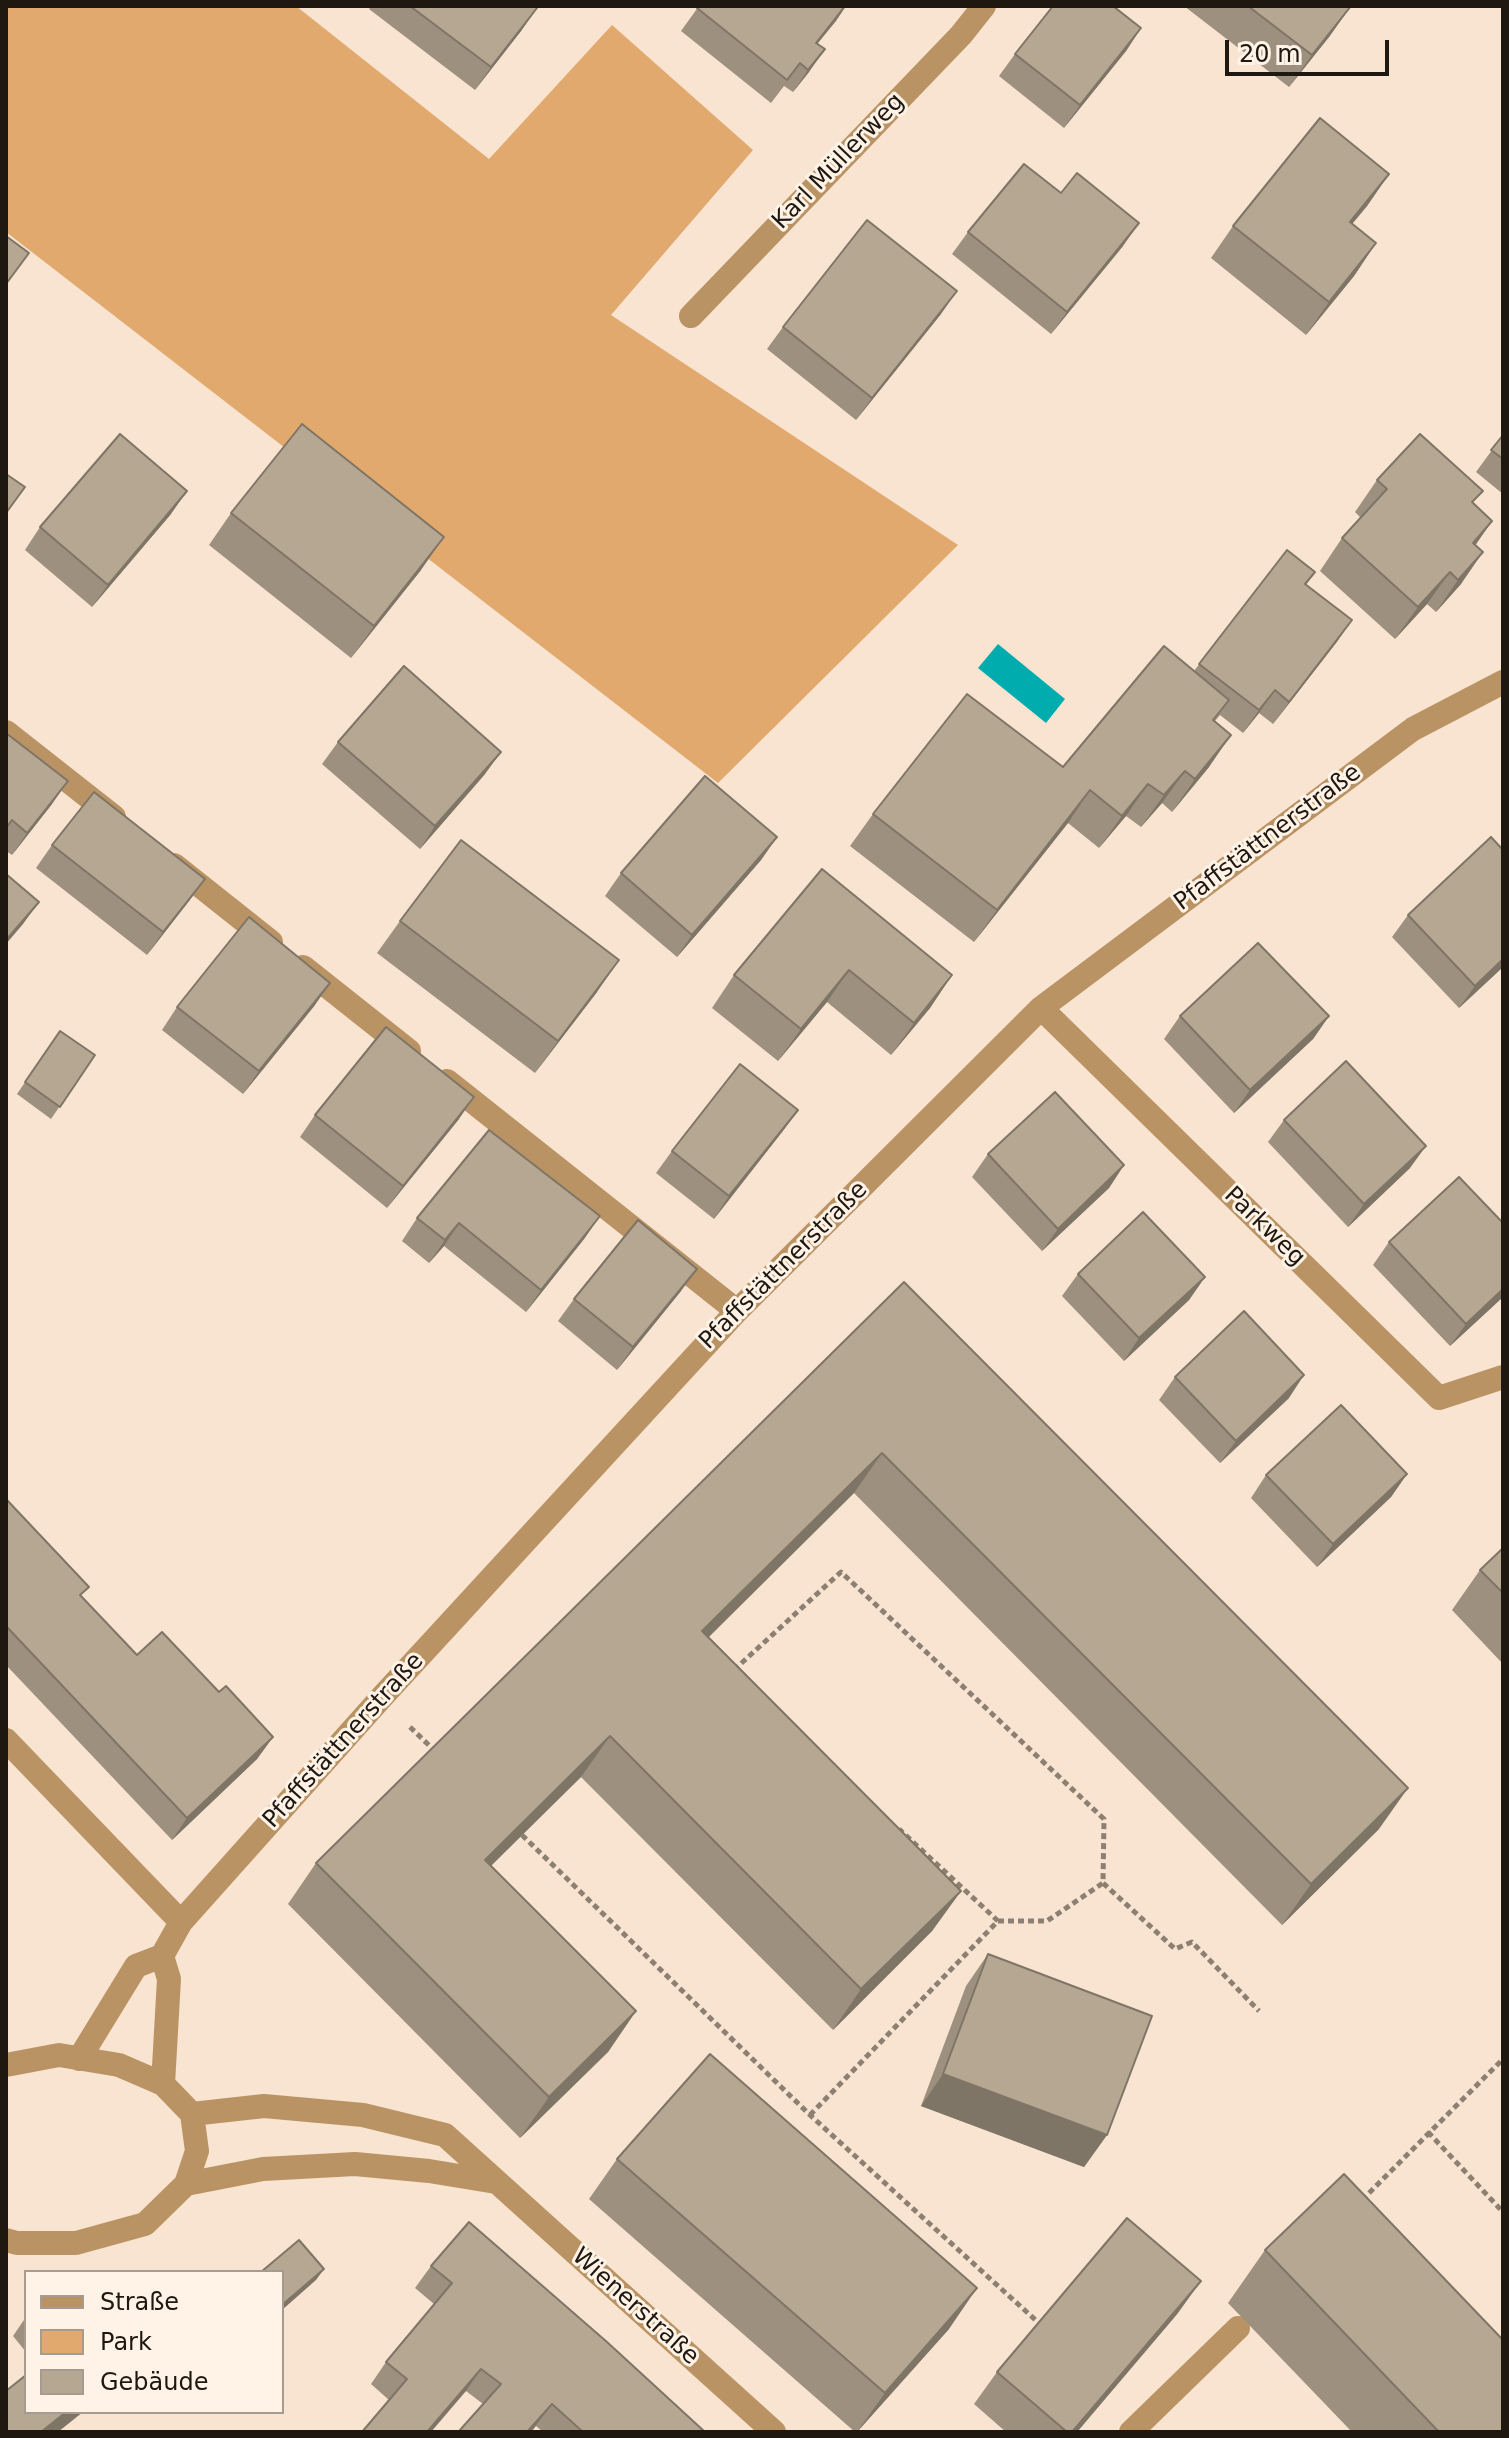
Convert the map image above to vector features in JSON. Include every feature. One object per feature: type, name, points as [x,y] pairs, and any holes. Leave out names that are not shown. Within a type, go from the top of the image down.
[{"type":"street","name":"Karl Müllerweg","points":[[691,316],[961,35],[984,6]]},
{"type":"street","name":"Pfaffstättnerstraße","points":[[79,2059],[136,1966],[162,1956],[181,1922],[737,1311],[1041,1008],[1413,729],[1503,682]]},
{"type":"street","points":[[6,732],[130,830]]},
{"type":"street","points":[[155,850],[737,1311]]},
{"type":"street","name":"Parkweg","points":[[1041,1008],[1439,1398],[1503,1377]]},
{"type":"street","points":[[6,1740],[181,1922]]},
{"type":"street","points":[[162,1956],[169,1979],[163,2084]]},
{"type":"street","points":[[6,2065],[59,2055],[119,2065],[163,2084],[192,2114],[197,2151],[186,2184],[145,2224],[76,2243],[10,2245]]},
{"type":"street","name":"Wienerstraße","points":[[192,2114],[264,2106],[363,2115],[445,2135],[774,2432]]},
{"type":"street","points":[[186,2184],[263,2169],[355,2164],[429,2171],[496,2182]]},
{"type":"street","points":[[1131,2432],[1238,2328]]},
{"type":"path","points":[[731,1673],[841,1572],[1104,1819],[1103,1883],[1175,1949],[1192,1942],[1259,2011]]},
{"type":"path","points":[[893,1824],[998,1921],[1047,1921],[1103,1883]]},
{"type":"path","points":[[522,1835],[810,2115],[1041,2325]]},
{"type":"path","points":[[810,2115],[998,1921]]},
{"type":"path","points":[[1354,2208],[1503,2059]]},
{"type":"path","points":[[1428,2132],[1503,2212]]},
{"type":"green space","points":[[6,6],[296,6],[489,159],[612,25],[753,150],[611,315],[958,545],[718,783],[6,232]]},
{"type":"water","points":[[998,644],[1065,699],[1046,723],[978,668]]},
{"type":"building","points":[[410,6],[535,6],[537,8],[491,67]]},
{"type":"building","points":[[845,6],[816,43],[825,49],[808,70],[800,63],[787,80],[697,8]]},
{"type":"building","points":[[1053,6],[1113,6],[1141,28],[1080,105],[1015,54]]},
{"type":"building","points":[[1248,6],[1351,6],[1312,55]]},
{"type":"building","points":[[1320,118],[1389,174],[1350,222],[1376,243],[1329,302],[1233,226]]},
{"type":"building","points":[[1024,164],[1061,193],[1077,173],[1139,223],[1067,312],[968,232]]},
{"type":"building","points":[[867,220],[957,291],[872,398],[783,327]]},
{"type":"building","points":[[6,236],[29,253],[6,284]]},
{"type":"building","points":[[302,424],[444,537],[374,626],[231,513]]},
{"type":"building","points":[[120,434],[187,491],[108,585],[40,527]]},
{"type":"building","points":[[1420,434],[1483,491],[1472,502],[1492,521],[1473,543],[1483,552],[1458,580],[1450,572],[1418,607],[1342,538],[1387,489],[1377,480]]},
{"type":"building","points":[[1503,435],[1503,459],[1491,450]]},
{"type":"building","points":[[6,474],[25,487],[6,513]]},
{"type":"building","points":[[1287,550],[1315,572],[1305,584],[1352,620],[1289,702],[1275,690],[1259,710],[1199,664]]},
{"type":"building","points":[[1164,646],[1229,700],[1213,720],[1231,735],[1195,779],[1185,771],[1164,795],[1148,784],[1122,816],[1090,790],[997,910],[873,814],[967,694],[1063,767]]},
{"type":"building","points":[[404,666],[501,752],[435,826],[338,742]]},
{"type":"building","points":[[6,733],[68,781],[27,833],[12,820],[6,828]]},
{"type":"building","points":[[705,776],[777,837],[692,935],[621,873]]},
{"type":"building","points":[[94,792],[205,879],[163,932],[52,845]]},
{"type":"building","points":[[1491,837],[1503,850],[1503,959],[1475,986],[1408,915]]},
{"type":"building","points":[[461,840],[619,960],[558,1041],[400,921]]},
{"type":"building","points":[[822,869],[952,975],[914,1023],[849,970],[801,1029],[734,975]]},
{"type":"building","points":[[6,874],[39,902],[6,940]]},
{"type":"building","points":[[249,917],[330,983],[259,1071],[177,1007]]},
{"type":"building","points":[[1258,943],[1329,1016],[1250,1090],[1180,1016]]},
{"type":"building","points":[[386,1027],[474,1097],[403,1186],[315,1115]]},
{"type":"building","points":[[60,1031],[95,1055],[60,1107],[25,1082]]},
{"type":"building","points":[[1346,1061],[1426,1146],[1364,1204],[1284,1120]]},
{"type":"building","points":[[740,1064],[798,1110],[729,1196],[672,1151]]},
{"type":"building","points":[[1055,1092],[1124,1165],[1058,1229],[988,1154]]},
{"type":"building","points":[[489,1130],[600,1216],[541,1290],[459,1223],[445,1240],[417,1218]]},
{"type":"building","points":[[1459,1177],[1503,1223],[1503,1289],[1466,1324],[1389,1242]]},
{"type":"building","points":[[1143,1212],[1205,1277],[1139,1338],[1078,1274]]},
{"type":"building","points":[[638,1220],[697,1269],[633,1347],[574,1299]]},
{"type":"building","points":[[904,1282],[1408,1788],[1311,1884],[882,1453],[702,1631],[961,1891],[861,1989],[610,1736],[485,1860],[636,2011],[549,2097],[316,1863]]},
{"type":"building","points":[[1244,1311],[1304,1375],[1236,1441],[1175,1377]]},
{"type":"building","points":[[1341,1405],[1407,1474],[1333,1544],[1266,1475]]},
{"type":"building","points":[[6,1499],[89,1587],[80,1595],[137,1655],[162,1632],[219,1692],[226,1686],[273,1737],[187,1818],[6,1626]]},
{"type":"building","points":[[1503,1548],[1503,1593],[1480,1570]]},
{"type":"building","points":[[988,1954],[1152,2016],[1107,2135],[943,2074]]},
{"type":"building","points":[[710,2054],[977,2288],[885,2393],[617,2159]]},
{"type":"building","points":[[1344,2174],[1503,2340],[1503,2432],[1439,2432],[1265,2250]]},
{"type":"building","points":[[1127,2218],[1201,2281],[1072,2432],[1067,2432],[997,2372]]},
{"type":"building","points":[[469,2222],[705,2432],[583,2432],[552,2404],[527,2432],[463,2432],[460,2430],[501,2384],[481,2369],[427,2432],[362,2432],[407,2379],[386,2362],[452,2283],[431,2266]]},
{"type":"building","points":[[299,2240],[324,2269],[284,2303],[284,2270],[263,2270]]},
{"type":"building","points":[[24,2377],[24,2414],[64,2414],[41,2432],[6,2432],[6,2391]]}]
